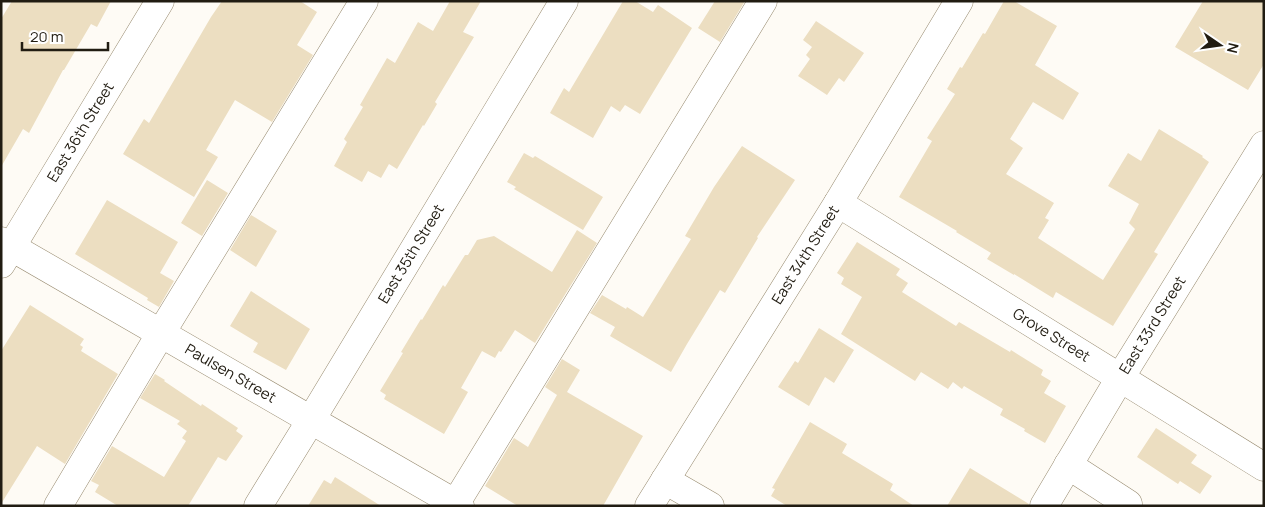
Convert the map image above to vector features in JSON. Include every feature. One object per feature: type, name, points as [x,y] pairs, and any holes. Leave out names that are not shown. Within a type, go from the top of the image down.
[{"type":"street","name":"East 36th Street","points":[[5,251],[160,1]]},
{"type":"street","points":[[58,506],[161,333],[364,1]]},
{"type":"street","name":"East 35th Street","points":[[258,506],[564,1]]},
{"type":"street","points":[[456,505],[763,1]]},
{"type":"street","name":"East 34th Street","points":[[649,506],[838,203],[959,1]]},
{"type":"street","name":"East 33rd Street","points":[[1044,506],[1120,378],[1264,145]]},
{"type":"street","name":"Grove Street","points":[[838,203],[1264,467]]},
{"type":"street","name":"Paulsen Street","points":[[5,251],[161,333],[456,505]]},
{"type":"street","points":[[1068,465],[1128,504],[1126,506]]},
{"type":"street","points":[[665,480],[710,506]]},
{"type":"building","points":[[12,1],[111,1],[97,27],[91,24],[63,70],[29,133],[23,129],[1,167],[1,19]]},
{"type":"building","points":[[222,1],[300,1],[317,12],[297,45],[313,55],[272,122],[235,100],[206,150],[218,157],[194,197],[123,154],[144,119],[149,123]]},
{"type":"building","points":[[450,1],[481,1],[463,32],[474,37],[435,102],[437,104],[397,169],[389,164],[381,178],[368,171],[362,182],[334,166],[347,142],[344,139],[363,107],[360,105],[387,58],[395,63],[418,22],[433,31]]},
{"type":"building","points":[[623,1],[635,1],[653,12],[658,5],[692,28],[640,114],[625,105],[620,112],[611,106],[593,138],[550,113],[564,88],[569,92]]},
{"type":"building","points":[[715,1],[745,1],[720,42],[698,28]]},
{"type":"building","points":[[1004,1],[1014,1],[1057,26],[1035,65],[1079,93],[1063,120],[1033,102],[1010,139],[1023,148],[1006,174],[1054,203],[1045,218],[1049,220],[1038,238],[1103,280],[1135,229],[1129,223],[1139,204],[1108,186],[1128,153],[1141,161],[1159,129],[1203,156],[1209,162],[1154,252],[1158,254],[1113,326],[1056,292],[1053,298],[987,259],[991,253],[899,197],[932,141],[927,138],[955,94],[947,89],[983,33],[985,34]]},
{"type":"building","points":[[1203,1],[1264,1],[1264,64],[1248,90],[1175,47]]},
{"type":"building","points":[[816,21],[864,53],[844,82],[839,78],[827,95],[798,76],[810,59],[806,55],[812,47],[803,40]]},
{"type":"building","points":[[742,146],[795,180],[757,237],[725,293],[720,290],[671,372],[610,336],[615,327],[590,313],[602,295],[643,317],[691,239],[685,236],[714,187]]},
{"type":"building","points":[[524,153],[533,158],[535,156],[603,197],[583,230],[514,189],[516,187],[507,182]]},
{"type":"building","points":[[207,180],[228,193],[202,236],[181,223]]},
{"type":"building","points":[[107,200],[178,242],[160,273],[174,281],[159,307],[147,300],[148,298],[75,254]]},
{"type":"building","points":[[251,215],[277,231],[256,267],[230,250]]},
{"type":"building","points":[[577,230],[597,243],[535,343],[515,330],[495,358],[482,351],[461,388],[468,392],[444,434],[384,399],[386,395],[380,391],[403,353],[401,352],[443,285],[445,287],[477,240],[494,236],[552,272]]},
{"type":"building","points":[[857,242],[900,269],[896,275],[908,283],[902,292],[956,326],[959,322],[1043,370],[1041,375],[1051,381],[1044,393],[1066,406],[1045,443],[1000,415],[1003,409],[964,386],[962,389],[953,382],[948,389],[921,372],[915,381],[841,334],[862,297],[841,284],[844,278],[837,273]]},
{"type":"building","points":[[251,291],[310,329],[286,370],[253,352],[258,343],[230,326]]},
{"type":"building","points":[[30,305],[84,339],[80,345],[83,347],[81,351],[118,374],[65,464],[37,446],[1,504],[1,351]]},
{"type":"building","points":[[819,328],[854,350],[834,383],[825,377],[809,406],[778,387],[795,361],[798,363]]},
{"type":"building","points":[[562,359],[580,370],[567,392],[643,436],[603,506],[518,506],[485,486],[514,438],[528,447],[557,395],[545,387]]},
{"type":"building","points":[[155,374],[201,406],[202,404],[238,428],[236,431],[243,436],[226,461],[218,457],[188,506],[118,506],[95,492],[99,485],[91,481],[112,446],[164,477],[186,441],[182,438],[187,431],[177,424],[180,421],[140,398]]},
{"type":"building","points":[[810,422],[847,444],[842,453],[893,484],[890,490],[914,506],[787,506],[771,496],[775,489],[772,488]]},
{"type":"building","points":[[1156,428],[1197,455],[1191,463],[1212,476],[1200,494],[1180,481],[1178,484],[1137,457]]},
{"type":"building","points":[[970,468],[1029,504],[1028,506],[947,506]]},
{"type":"building","points":[[335,477],[381,506],[308,506],[324,480],[331,484]]}]
